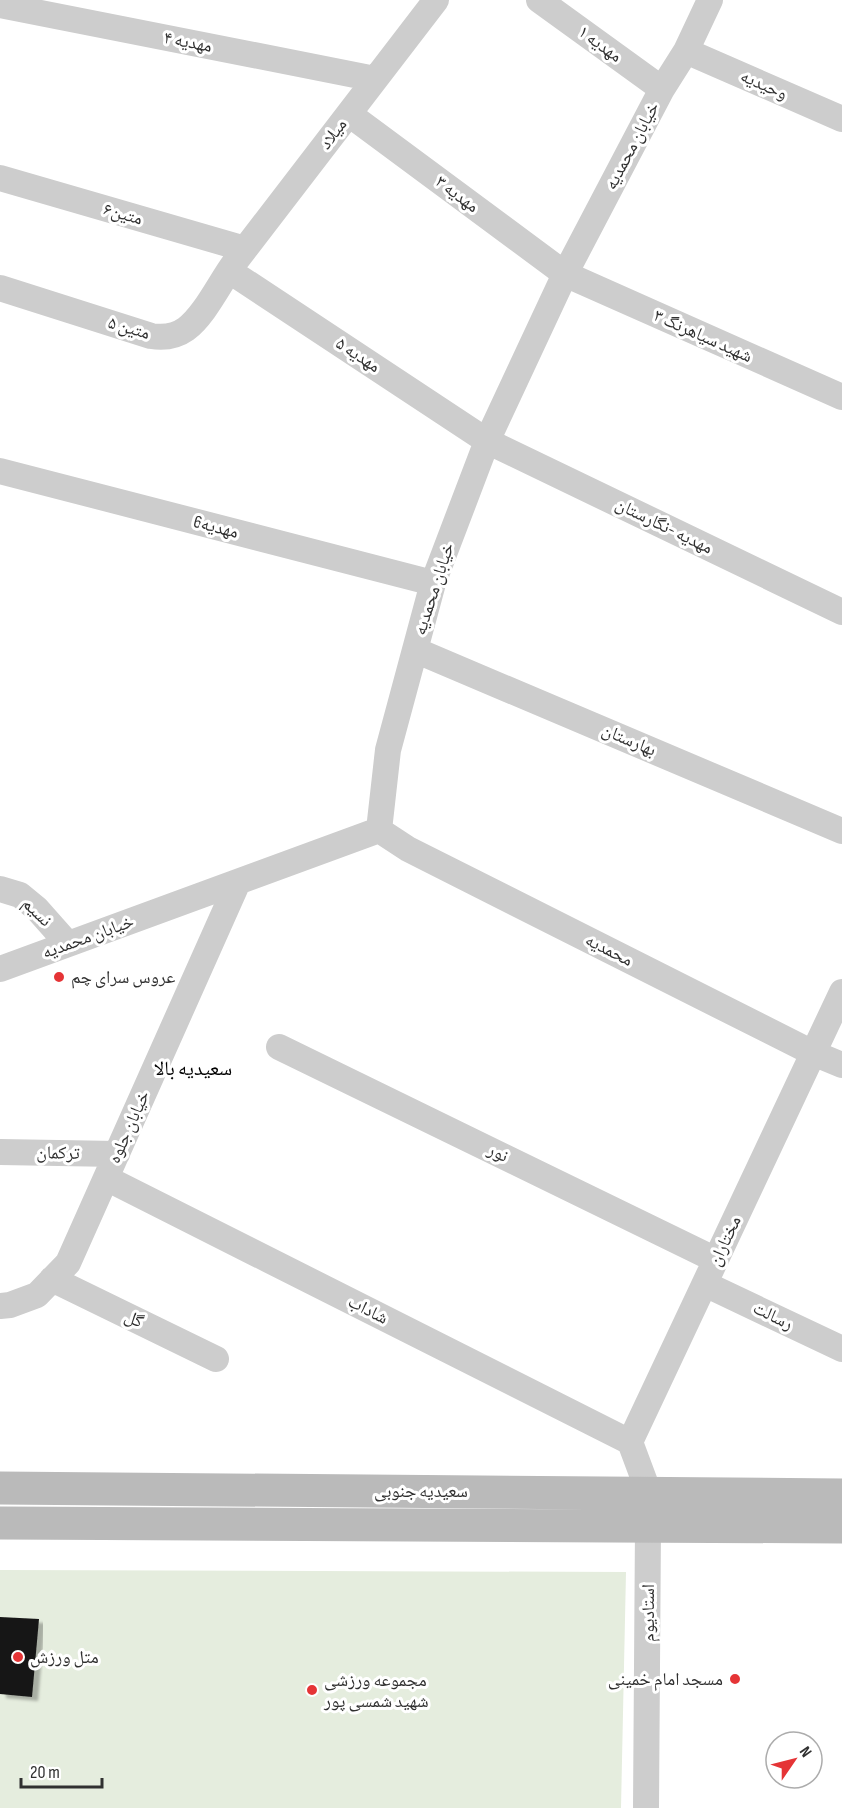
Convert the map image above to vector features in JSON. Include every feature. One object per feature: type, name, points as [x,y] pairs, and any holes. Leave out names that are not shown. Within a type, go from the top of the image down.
[{"type":"main road","name":"سعیدیه جنوبی","points":[[0,1488],[842,1495]]},
{"type":"main road","name":"سعیدیه جنوبی","points":[[0,1523],[842,1527]]},
{"type":"street","name":"میلاد","points":[[238,259],[436,0]]},
{"type":"street","name":"مهدیه ۱","points":[[539,0],[662,89]]},
{"type":"street","name":"خیابان محمدیه","points":[[0,969],[380,830],[387,750],[433,583],[487,441],[565,274],[662,89],[686,51],[710,0]]},
{"type":"street","name":"مهدیه ۴","points":[[0,5],[375,79]]},
{"type":"street","name":"وحیدیه","points":[[686,51],[842,119]]},
{"type":"street","name":"مهدیه ۳","points":[[349,114],[565,274]]},
{"type":"street","name":"متین۶","points":[[0,178],[238,259]]},
{"type":"street","name":"متین ۵","points":[[0,288],[151,336],[164,338],[185,329],[195,320],[238,259]]},
{"type":"street","name":"مهدیه ۵","points":[[238,259],[234,274],[487,441]]},
{"type":"street","name":"شهید سیاهرنگ ۳","points":[[565,274],[842,397]]},
{"type":"street","points":[[817,387],[842,416]]},
{"type":"street","name":"مهدیه -نگارستان","points":[[487,441],[842,612]]},
{"type":"street","name":"مهدیه6","points":[[0,471],[433,583]]},
{"type":"street","name":"بهارستان","points":[[415,650],[842,831]]},
{"type":"street","name":"محمدیه","points":[[380,830],[408,849],[813,1053],[842,1065]]},
{"type":"street","name":"خیابان جلوه","points":[[0,1306],[10,1305],[37,1295],[68,1263],[238,882]]},
{"type":"street","name":"نسیم","points":[[0,889],[20,895],[37,909],[68,944]]},
{"type":"street","name":"مختاران","points":[[630,1442],[842,992]]},
{"type":"street","name":"نور","points":[[279,1047],[716,1260]]},
{"type":"street","name":"ترکمان","points":[[0,1152],[117,1154]]},
{"type":"street","name":"شاداب","points":[[106,1178],[630,1442]]},
{"type":"street","name":"گل","points":[[52,1279],[216,1359]]},
{"type":"street","name":"رسالت","points":[[705,1284],[842,1349]]},
{"type":"street","points":[[630,1442],[649,1493]]},
{"type":"street","name":"استادیوم","points":[[646,1808],[648,1526]]},
{"type":"green space","name":"مجموعه ورزشی شهید شمسی پور","points":[[0,1570],[626,1572],[621,1808],[0,1808]]},
{"type":"building","name":"متل ورزش","points":[[0,1617],[39,1619],[32,1697],[0,1694]]},
{"type":"place","name":"عروس سرای چم","points":[[59,977]]},
{"type":"place","name":"متل ورزش","points":[[18,1657]]},
{"type":"place","name":"مسجد امام خمینی","points":[[735,1679]]},
{"type":"place","name":"مجموعه ورزشی شهید شمسی پور","points":[[312,1690]]},
{"type":"district","name":"سعيدیه بالا","points":[[193,1069]]}]
